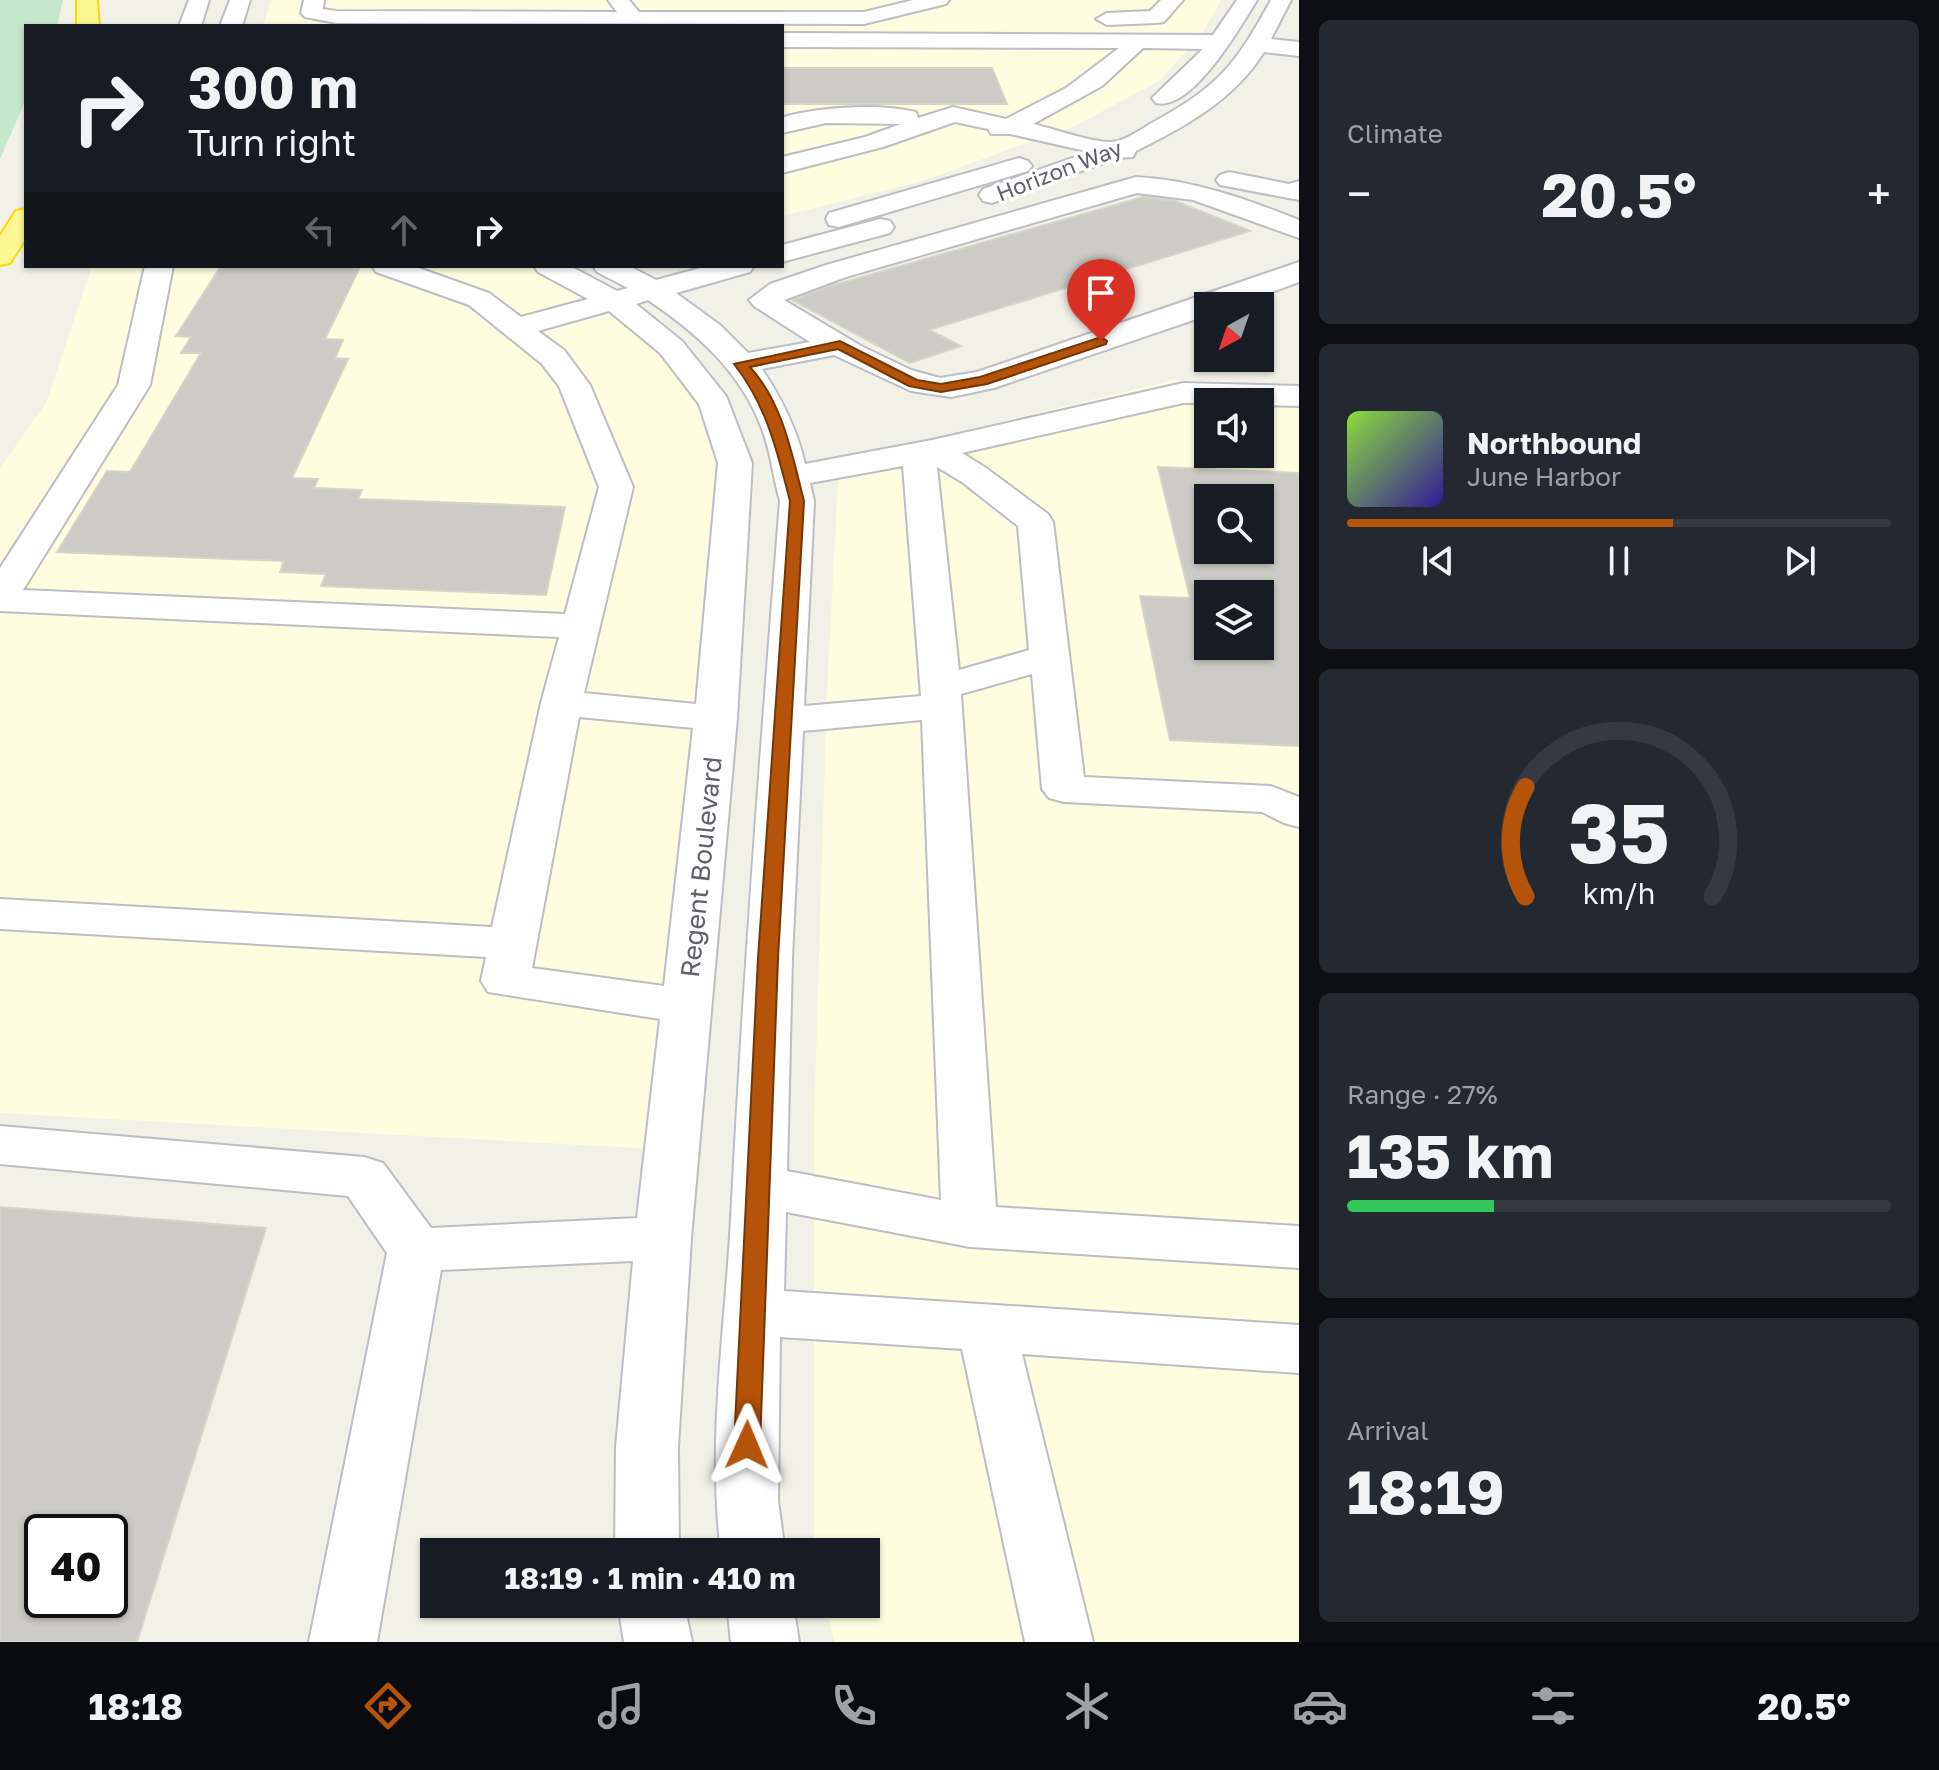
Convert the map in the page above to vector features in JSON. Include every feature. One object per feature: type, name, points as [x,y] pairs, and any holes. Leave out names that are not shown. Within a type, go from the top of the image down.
[{"type":"highway","points":[[87,0],[88,24]]},
{"type":"highway","points":[[0,257],[24,220]]},
{"type":"street","points":[[191,24],[199,0]]},
{"type":"street","points":[[232,24],[240,0]]},
{"type":"street","points":[[314,0],[312,13],[336,17],[955,18]]},
{"type":"street","points":[[618,0],[633,18]]},
{"type":"street","points":[[864,18],[939,0]]},
{"type":"street","points":[[1080,19],[1156,17],[1173,0]]},
{"type":"street","name":"Horizon Way","points":[[784,234],[995,174],[1080,141],[1134,115],[1185,84],[1207,61],[1247,0]]},
{"type":"street","name":"Horizon Way","points":[[784,253],[994,195],[1117,150],[1219,91],[1235,76],[1281,0]]},
{"type":"street","points":[[784,40],[1220,42]]},
{"type":"street","points":[[966,140],[1010,126],[1104,76],[1127,57],[1137,41]]},
{"type":"street","points":[[1256,44],[1299,49]]},
{"type":"street","points":[[784,164],[874,142],[953,114],[1080,141],[1254,187],[1294,193],[1299,189]]},
{"type":"street","points":[[784,125],[793,121],[833,117],[946,117]]},
{"type":"street","points":[[1299,230],[1224,200],[1165,185],[1136,185],[836,271],[780,290],[764,300],[840,345],[914,383],[941,388],[983,381],[1279,281],[1299,271]]},
{"type":"street","points":[[1224,200],[1254,187]]},
{"type":"street","points":[[159,268],[134,385],[0,599],[581,626]]},
{"type":"street","points":[[392,268],[479,299],[553,357],[574,385],[616,487],[561,703],[505,981],[688,1006]]},
{"type":"street","name":"Regent Boulevard","points":[[556,268],[619,284],[699,325],[741,364],[752,377],[778,428],[797,501],[749,1363],[746,1501],[751,1538]]},
{"type":"street","points":[[505,319],[664,268]]},
{"type":"street","points":[[619,284],[727,268]]},
{"type":"street","name":"Regent Boulevard","points":[[619,284],[715,403],[735,463],[728,594],[663,1238],[647,1447],[647,1538]]},
{"type":"street","points":[[741,364],[840,345]]},
{"type":"street","points":[[790,477],[926,452],[1183,393],[1299,396]]},
{"type":"street","points":[[926,452],[974,475],[1035,522],[1064,789],[1271,799],[1299,814]]},
{"type":"street","points":[[926,452],[970,1226]]},
{"type":"street","points":[[784,720],[867,715],[941,696],[1050,657]]},
{"type":"street","points":[[561,703],[716,718]]},
{"type":"street","points":[[0,914],[512,943]]},
{"type":"street","points":[[0,1145],[364,1177],[416,1250],[343,1642]]},
{"type":"street","points":[[757,1186],[970,1226],[1299,1247]]},
{"type":"street","points":[[416,1250],[663,1238]]},
{"type":"street","points":[[754,1312],[1299,1349]]},
{"type":"street","points":[[986,1327],[1059,1642]]},
{"type":"street","points":[[654,1618],[658,1642]]},
{"type":"street","points":[[762,1618],[765,1642]]},
{"type":"shaded area","points":[[0,0],[63,0],[57,24],[24,24],[24,104],[0,159]]},
{"type":"shaded area","points":[[271,0],[1221,0],[1202,34],[1159,81],[1077,125],[922,181],[784,216],[784,24],[264,24]]},
{"type":"shaded area","points":[[91,268],[552,268],[615,301],[724,422],[674,1150],[0,1113],[0,468],[46,403]]},
{"type":"shaded area","points":[[1174,380],[1299,385],[1299,1642],[834,1642],[829,1618],[880,1618],[880,1538],[814,1538],[814,1121],[827,692],[839,461]]},
{"type":"building","points":[[784,68],[992,68],[1007,104],[784,104]]},
{"type":"building","points":[[1143,197],[1175,201],[1250,231],[929,330],[961,346],[910,363],[792,300],[827,287]]},
{"type":"building","points":[[220,268],[360,268],[325,339],[343,340],[335,358],[348,359],[292,478],[318,479],[314,488],[362,490],[358,499],[565,507],[546,595],[321,586],[326,574],[280,572],[284,561],[57,552],[107,471],[130,472],[201,353],[181,353],[191,337],[176,336]]},
{"type":"building","points":[[1158,467],[1299,473],[1299,746],[1170,740],[1140,596],[1190,598]]},
{"type":"building","points":[[0,1207],[266,1228],[137,1642],[0,1642]]},
{"type":"route","points":[[747,1445],[768,958],[797,501],[778,428],[752,377],[741,364],[840,345],[914,383],[941,388],[983,381],[1101,341]]}]
